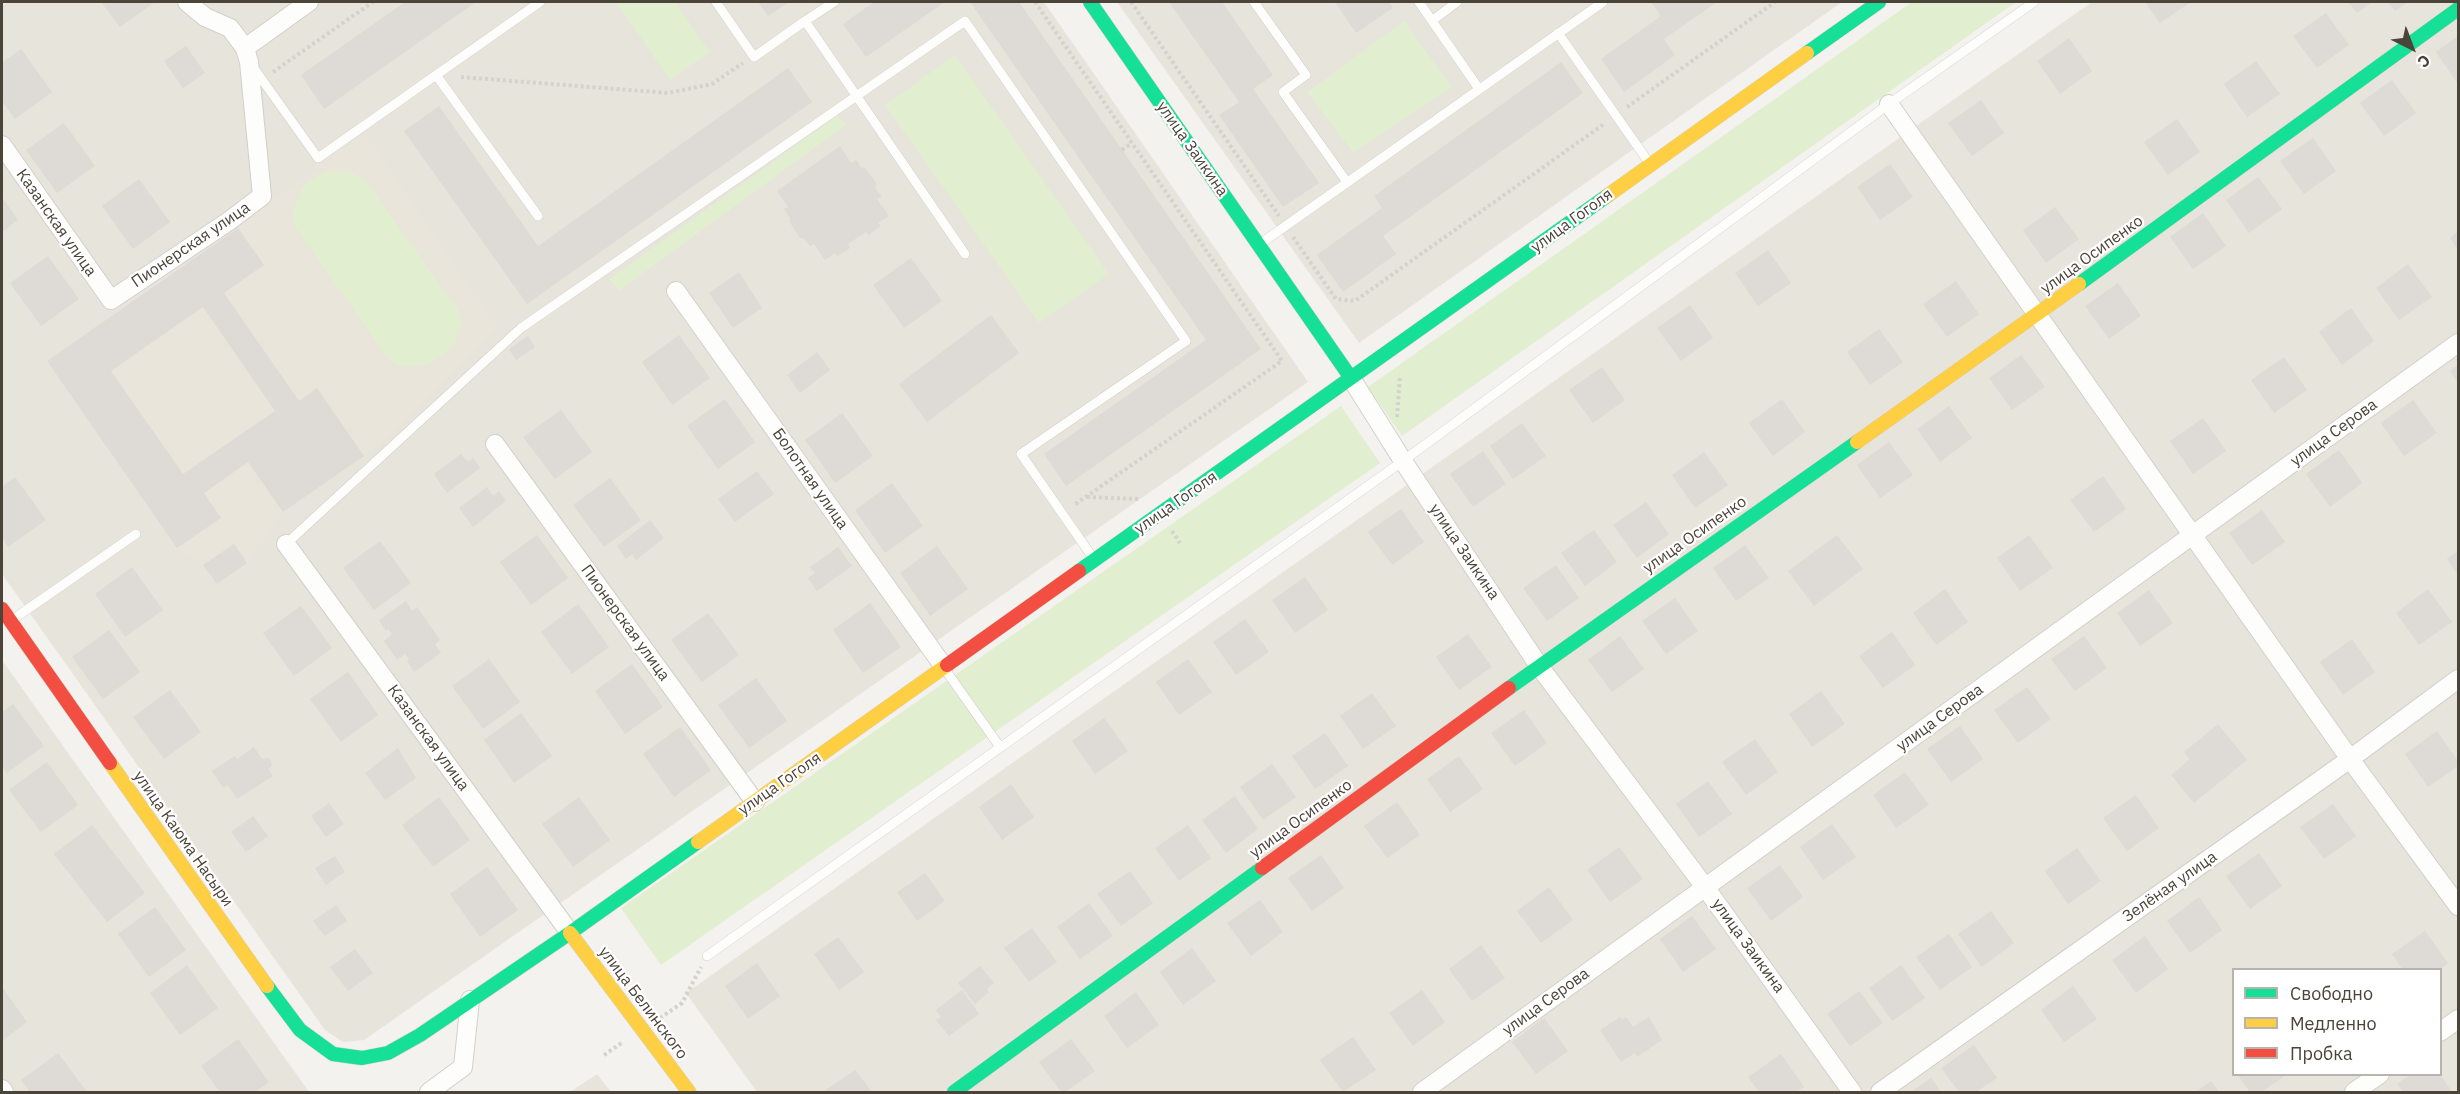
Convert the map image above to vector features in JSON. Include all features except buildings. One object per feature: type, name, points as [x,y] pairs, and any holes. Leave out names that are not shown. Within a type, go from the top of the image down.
[{"type":"street","points":[[187,2],[205,17],[230,28],[247,55],[309,2]]},
{"type":"street","name":"улица Заикина","points":[[1090,2],[1351,378],[1403,461],[1539,666],[1705,887],[1852,1092]]},
{"type":"street","name":"улица Гоголя","points":[[362,1058],[388,1053],[412,1040],[570,933],[1879,2]]},
{"type":"street","name":"улица Осипенко","points":[[954,1092],[1539,666],[2038,314],[2458,9]]},
{"type":"street","name":"Пионерская улица","points":[[111,300],[230,221],[262,196],[247,55]]},
{"type":"street","points":[[1889,104],[2350,759],[2458,906]]},
{"type":"street","name":"Казанская улица","points":[[2,145],[111,300]]},
{"type":"street","name":"Болотная улица","points":[[676,291],[944,667]]},
{"type":"street","name":"улица Серова","points":[[1422,1092],[2458,343]]},
{"type":"street","name":"Пионерская улица","points":[[495,444],[755,802]]},
{"type":"street","name":"Казанская улица","points":[[286,544],[570,933]]},
{"type":"street","name":"улица Каюма Насыри","points":[[4,620],[300,1030],[333,1053],[362,1058]]},
{"type":"street","name":"Зелёная улица","points":[[1880,1092],[2350,759],[2458,679]]},
{"type":"street","name":"улица Белинского","points":[[570,933],[688,1092]]},
{"type":"street","points":[[429,1092],[463,1067],[470,999]]},
{"type":"street","points":[[2442,1031],[2458,1019]]},
{"type":"street","points":[[2354,1092],[2377,1076]]},
{"type":"lane","points":[[247,55],[318,158],[540,2]]},
{"type":"lane","points":[[716,2],[754,57],[834,2]]},
{"type":"lane","points":[[1254,2],[1306,75],[1283,92],[1347,182]]},
{"type":"lane","points":[[1419,2],[1479,89]]},
{"type":"lane","points":[[1433,20],[1457,2]]},
{"type":"lane","points":[[1258,246],[1603,2]]},
{"type":"lane","points":[[707,956],[1403,461],[1889,104],[2034,2]]},
{"type":"lane","points":[[805,21],[965,254]]},
{"type":"lane","points":[[286,544],[521,328],[965,21],[1186,340],[1021,454],[1095,560]]},
{"type":"lane","points":[[1558,33],[1650,164]]},
{"type":"lane","points":[[436,75],[538,216]]},
{"type":"lane","points":[[4,620],[136,534]]},
{"type":"lane","points":[[944,667],[1000,747]]},
{"type":"path","points":[[262,79],[373,2]]},
{"type":"path","points":[[1131,2],[1336,299],[1355,301],[1775,2]]},
{"type":"path","points":[[436,75],[668,93],[712,84],[754,57]]},
{"type":"path","points":[[1122,150],[1132,143]]},
{"type":"path","points":[[604,1055],[682,1003],[707,956]]},
{"type":"shaded area","points":[[2,2],[1044,2],[1308,382],[364,1040],[343,1042],[325,1030],[2,574]]},
{"type":"shaded area","points":[[1117,2],[1842,2],[1359,343]]},
{"type":"shaded area","points":[[2092,2],[2458,2],[2458,1092],[757,1092],[686,993]]},
{"type":"shaded area","points":[[366,134],[497,326],[386,440],[283,512],[247,563],[217,584],[203,565],[177,548],[47,361],[238,228],[267,204]]},
{"type":"shaded area","points":[[2,660],[309,1092],[2,1092]]},
{"type":"shaded area","points":[[597,1074],[611,1092],[570,1092]]},
{"type":"green space","points":[[616,2],[675,2],[710,52],[670,80]]},
{"type":"green space","points":[[1912,2],[2016,2],[1402,436],[1368,387]]},
{"type":"green space","points":[[1404,21],[1452,87],[1353,153],[1307,92]]},
{"type":"green space","points":[[955,55],[1109,274],[1039,323],[885,105]]},
{"type":"green space","points":[[837,116],[846,125],[619,291],[609,279]]},
{"type":"green space","points":[[338,171],[364,178],[458,310],[462,321],[454,346],[429,364],[414,367],[401,366],[389,360],[295,227],[292,213],[302,189],[312,179],[325,172]]},
{"type":"green space","points":[[1341,406],[1380,463],[661,965],[621,908]]},
{"type":"traffic: fast","points":[[1090,2],[1351,378]]},
{"type":"traffic: fast","points":[[1807,53],[1879,2]]},
{"type":"traffic: fast","points":[[2079,284],[2458,9]]},
{"type":"traffic: fast","points":[[1079,571],[1607,196]]},
{"type":"traffic: fast","points":[[1509,688],[1857,442]]},
{"type":"traffic: fast","points":[[267,986],[300,1030],[333,1054],[362,1058],[388,1053],[420,1035],[570,933],[698,842]]},
{"type":"traffic: fast","points":[[954,1092],[1262,868]]},
{"type":"traffic: slow","points":[[1607,196],[1807,53]]},
{"type":"traffic: slow","points":[[1857,442],[2079,284]]},
{"type":"traffic: slow","points":[[698,842],[947,665]]},
{"type":"traffic: slow","points":[[110,763],[267,986]]},
{"type":"traffic: slow","points":[[570,933],[689,1092]]},
{"type":"traffic: jam","points":[[947,665],[1079,571]]},
{"type":"traffic: jam","points":[[2,609],[110,763]]},
{"type":"traffic: jam","points":[[1262,868],[1509,688]]}]
